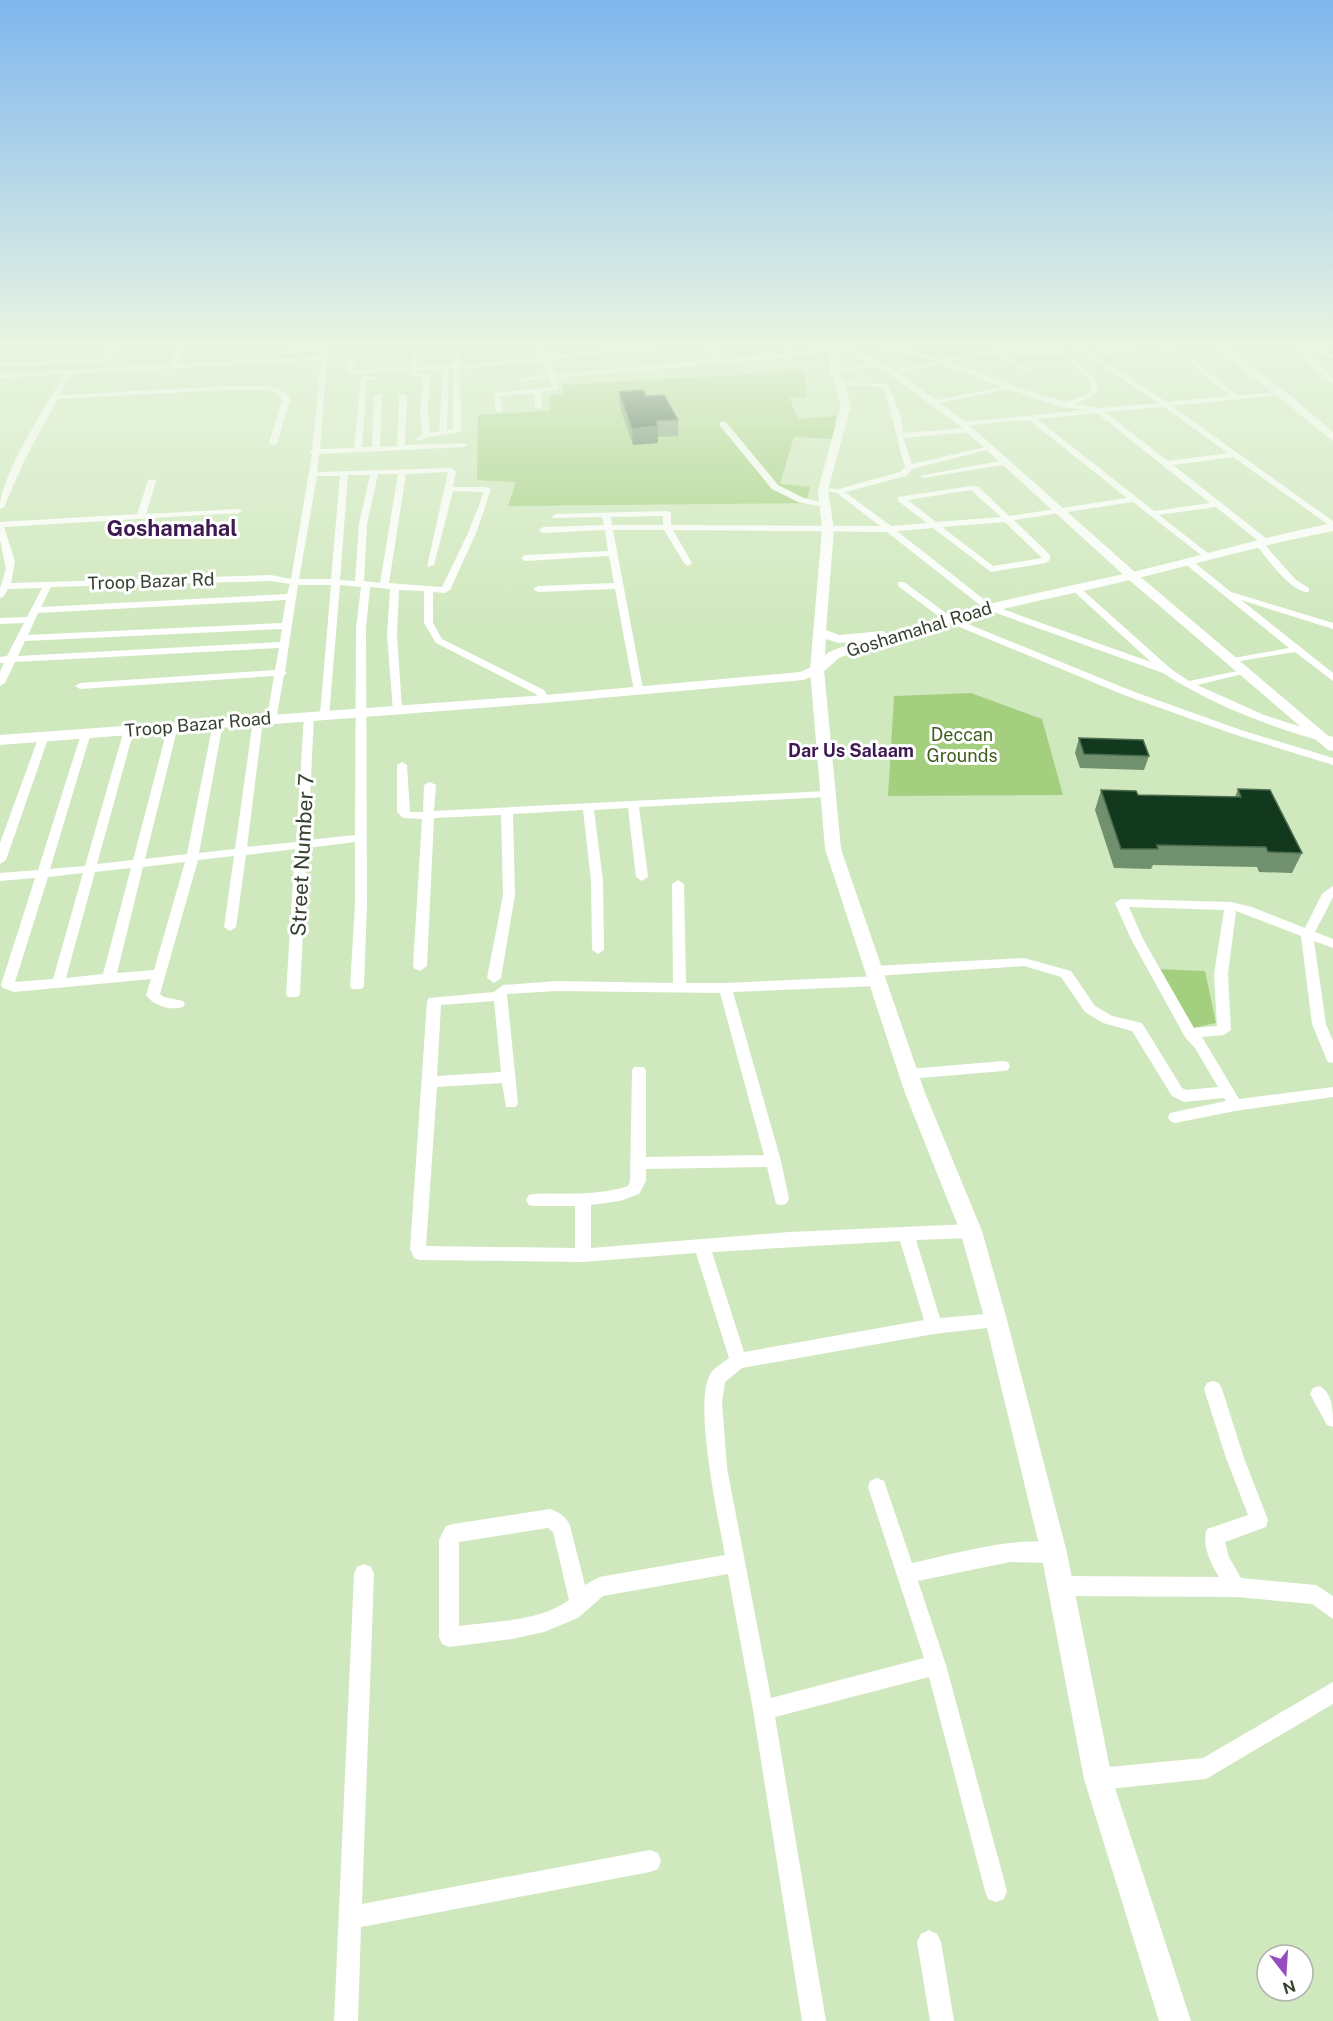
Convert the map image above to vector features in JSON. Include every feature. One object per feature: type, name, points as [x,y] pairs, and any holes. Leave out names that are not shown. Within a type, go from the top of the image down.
[{"type":"main road","name":"Goshamahal Road","points":[[397,709],[545,699],[803,676],[817,670],[834,655],[847,650],[861,650],[935,627],[942,620],[988,607],[1132,576],[1206,555],[1333,526]]},
{"type":"main road","points":[[847,650],[852,645],[883,635],[928,621],[942,620]]},
{"type":"main road","name":"Troop Bazar Road","points":[[0,740],[397,709]]},
{"type":"street","points":[[0,507],[33,436]]},
{"type":"street","points":[[273,443],[275,436]]},
{"type":"street","points":[[230,927],[240,852],[265,719],[282,673],[316,436]]},
{"type":"street","points":[[358,450],[359,436]]},
{"type":"street","points":[[376,436],[376,449]]},
{"type":"street","points":[[401,436],[401,448]]},
{"type":"street","points":[[421,448],[420,437],[422,436]]},
{"type":"street","points":[[733,436],[775,487],[801,500],[825,506]]},
{"type":"street","points":[[838,436],[823,490],[828,529],[817,670],[833,849],[909,1074],[971,1231],[996,1320],[1054,1553],[1098,1779],[1175,2021]]},
{"type":"street","points":[[899,436],[909,467]]},
{"type":"street","points":[[977,436],[1132,576],[1330,742]]},
{"type":"street","points":[[1055,436],[1206,555]]},
{"type":"street","points":[[1131,436],[1218,504],[1262,542],[1293,582],[1306,590]]},
{"type":"street","points":[[1212,436],[1333,526]]},
{"type":"street","points":[[314,452],[464,446]]},
{"type":"street","points":[[903,474],[909,467],[990,448]]},
{"type":"street","points":[[1166,464],[1237,454]]},
{"type":"street","points":[[823,490],[839,491],[903,474],[923,476],[1005,462]]},
{"type":"street","points":[[312,474],[451,470],[453,472],[450,489],[430,565]]},
{"type":"street","points":[[384,586],[402,472]]},
{"type":"street","points":[[325,714],[344,473]]},
{"type":"street","points":[[357,986],[361,838],[363,524],[374,473]]},
{"type":"street","points":[[923,476],[940,492]]},
{"type":"street","points":[[141,516],[152,482]]},
{"type":"street","points":[[966,488],[976,489],[1007,519],[1047,557],[1046,560],[991,569],[901,499],[966,488]]},
{"type":"street","points":[[450,489],[485,489],[488,491],[473,531],[445,590],[429,589],[427,620],[429,630],[439,641],[540,692],[545,699]]},
{"type":"street","points":[[839,491],[988,607],[1167,671]]},
{"type":"street","points":[[543,530],[607,527],[889,529],[1007,519],[1136,499]]},
{"type":"street","points":[[1155,513],[1218,504]]},
{"type":"street","points":[[0,595],[7,586],[11,574],[5,557],[0,526],[238,511]]},
{"type":"street","points":[[556,516],[667,513],[668,527],[688,563]]},
{"type":"street","points":[[606,514],[638,689]]},
{"type":"street","points":[[525,558],[613,554]]},
{"type":"street","points":[[1187,561],[1333,678]]},
{"type":"street","name":"Troop Bazar Rd","points":[[7,586],[271,578],[295,582],[335,582],[429,589]]},
{"type":"street","points":[[902,584],[942,620],[1194,718],[1333,762]]},
{"type":"street","points":[[0,683],[47,586]]},
{"type":"street","points":[[538,590],[620,586]]},
{"type":"street","points":[[395,587],[392,635],[397,709]]},
{"type":"street","points":[[1074,587],[1167,671],[1187,684],[1260,717],[1330,742]]},
{"type":"street","points":[[1224,591],[1333,626]]},
{"type":"street","points":[[35,610],[292,597]]},
{"type":"street","points":[[0,621],[30,620]]},
{"type":"street","points":[[22,638],[287,626]]},
{"type":"street","points":[[820,632],[838,639],[883,635]]},
{"type":"street","points":[[0,660],[285,645]]},
{"type":"street","points":[[1231,661],[1298,649]]},
{"type":"street","points":[[1187,684],[1243,671]]},
{"type":"street","points":[[80,686],[282,673]]},
{"type":"street","name":"Street Number 7","points":[[293,994],[309,716]]},
{"type":"street","points":[[178,1004],[160,1001],[153,995],[192,859],[219,723]]},
{"type":"street","points":[[108,978],[173,726]]},
{"type":"street","points":[[58,982],[129,730]]},
{"type":"street","points":[[86,733],[42,872],[4,978],[10,987],[160,974]]},
{"type":"street","points":[[0,860],[44,736]]},
{"type":"street","points":[[402,765],[404,815],[827,794]]},
{"type":"street","points":[[420,966],[430,785]]},
{"type":"street","points":[[633,804],[642,877]]},
{"type":"street","points":[[588,806],[597,881],[598,950]]},
{"type":"street","points":[[494,978],[509,895],[507,810]]},
{"type":"street","points":[[0,877],[192,859],[361,838]]},
{"type":"street","points":[[678,884],[680,989]]},
{"type":"street","points":[[1333,890],[1326,897],[1307,936],[1319,1024],[1333,1058]]},
{"type":"street","points":[[1235,1105],[1200,1044],[1190,1033],[1137,939],[1121,903],[1231,906],[1248,910],[1307,936],[1333,944]]},
{"type":"street","points":[[1190,1033],[1224,1030],[1221,974],[1231,906]]},
{"type":"street","points":[[511,1103],[501,996],[503,990],[557,986],[725,988],[1024,962],[1066,975],[1090,1009],[1108,1020],[1137,1027],[1177,1092],[1184,1096],[1227,1092]]},
{"type":"street","points":[[725,988],[773,1161],[781,1199]]},
{"type":"street","points":[[501,996],[434,1001],[418,1249],[420,1253],[583,1255],[702,1245],[971,1231]]},
{"type":"street","points":[[909,1074],[1003,1066]]},
{"type":"street","points":[[534,1200],[583,1199],[634,1190],[638,1181],[640,1163],[639,1071]]},
{"type":"street","points":[[430,1082],[507,1077]]},
{"type":"street","points":[[1175,1117],[1235,1105],[1333,1092]]},
{"type":"street","points":[[640,1163],[773,1161]]},
{"type":"street","points":[[583,1199],[583,1255]]},
{"type":"street","points":[[906,1233],[934,1326]]},
{"type":"street","points":[[702,1245],[738,1362]]},
{"type":"street","points":[[814,2021],[763,1710],[718,1468],[713,1402],[717,1378],[738,1362],[934,1326],[996,1320]]},
{"type":"street","points":[[1213,1389],[1235,1458],[1259,1521],[1214,1536],[1220,1561],[1236,1587]]},
{"type":"street","points":[[1319,1394],[1333,1419]]},
{"type":"street","points":[[877,1487],[936,1665],[996,1891]]},
{"type":"street","points":[[580,1603],[561,1526],[550,1518],[453,1533],[449,1540],[449,1637],[542,1622],[573,1611],[580,1603],[588,1593],[599,1587],[736,1563]]},
{"type":"street","points":[[906,1574],[1010,1552],[1054,1553]]},
{"type":"street","points":[[346,2021],[364,1574]]},
{"type":"street","points":[[1060,1586],[1236,1587],[1316,1595],[1333,1609]]},
{"type":"street","points":[[763,1710],[936,1665]]},
{"type":"street","points":[[1098,1779],[1206,1768],[1333,1692]]},
{"type":"street","points":[[350,1918],[650,1861]]},
{"type":"street","points":[[929,1942],[942,2021]]},
{"type":"green space","points":[[478,436],[833,436],[833,439],[794,437],[780,484],[810,487],[806,503],[508,506],[516,482],[477,480]]},
{"type":"green space","name":"Deccan Grounds","points":[[971,693],[1042,719],[1063,795],[888,796],[894,696]]},
{"type":"green space","points":[[1156,969],[1205,971],[1216,1023],[1188,1029]]},
{"type":"building","points":[[1079,738],[1143,740],[1149,756],[1084,754]]},
{"type":"building","points":[[1238,789],[1270,790],[1302,853],[1268,852],[1266,847],[1157,845],[1158,849],[1121,849],[1101,790],[1136,791],[1138,795],[1241,797]]},
{"type":"district","name":"Goshamahal","points":[[172,528]]},
{"type":"district","name":"Dar Us Salaam","points":[[851,750]]}]
